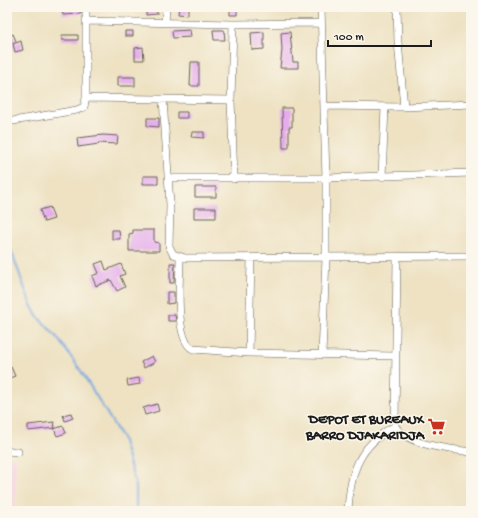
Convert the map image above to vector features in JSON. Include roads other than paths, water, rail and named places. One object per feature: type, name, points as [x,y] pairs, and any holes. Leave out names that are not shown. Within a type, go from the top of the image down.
[{"type":"street","points":[[7,122],[80,109],[85,104],[86,7]]},
{"type":"street","points":[[165,23],[166,7]]},
{"type":"street","points":[[321,7],[320,23],[326,178],[326,258],[322,355]]},
{"type":"street","points":[[397,7],[398,42],[404,107]]},
{"type":"street","points":[[86,21],[233,24],[320,23]]},
{"type":"street","points":[[233,24],[231,100],[234,179]]},
{"type":"street","points":[[86,98],[231,100]]},
{"type":"street","points":[[163,99],[168,178],[169,246],[173,254],[180,258],[471,256]]},
{"type":"street","points":[[324,106],[404,107],[471,104]]},
{"type":"street","points":[[382,177],[385,107]]},
{"type":"street","points":[[168,178],[326,178],[471,173]]},
{"type":"street","points":[[397,257],[394,356],[395,426],[399,432],[406,437],[445,448],[471,452]]},
{"type":"street","points":[[180,258],[180,323],[185,343],[188,346],[198,350],[249,353],[394,356]]},
{"type":"street","points":[[249,353],[251,258]]},
{"type":"street","points":[[348,511],[349,493],[358,462],[375,438],[395,426]]},
{"type":"street","points":[[7,451],[18,452]]},
{"type":"waterway","points":[[7,239],[30,303],[37,316],[56,336],[81,371],[122,438],[136,486],[136,511]]},
{"type":"place","name":"DEPOT ET BUREAUX BARRO DJAKARIDJA","points":[[437,426]]}]
